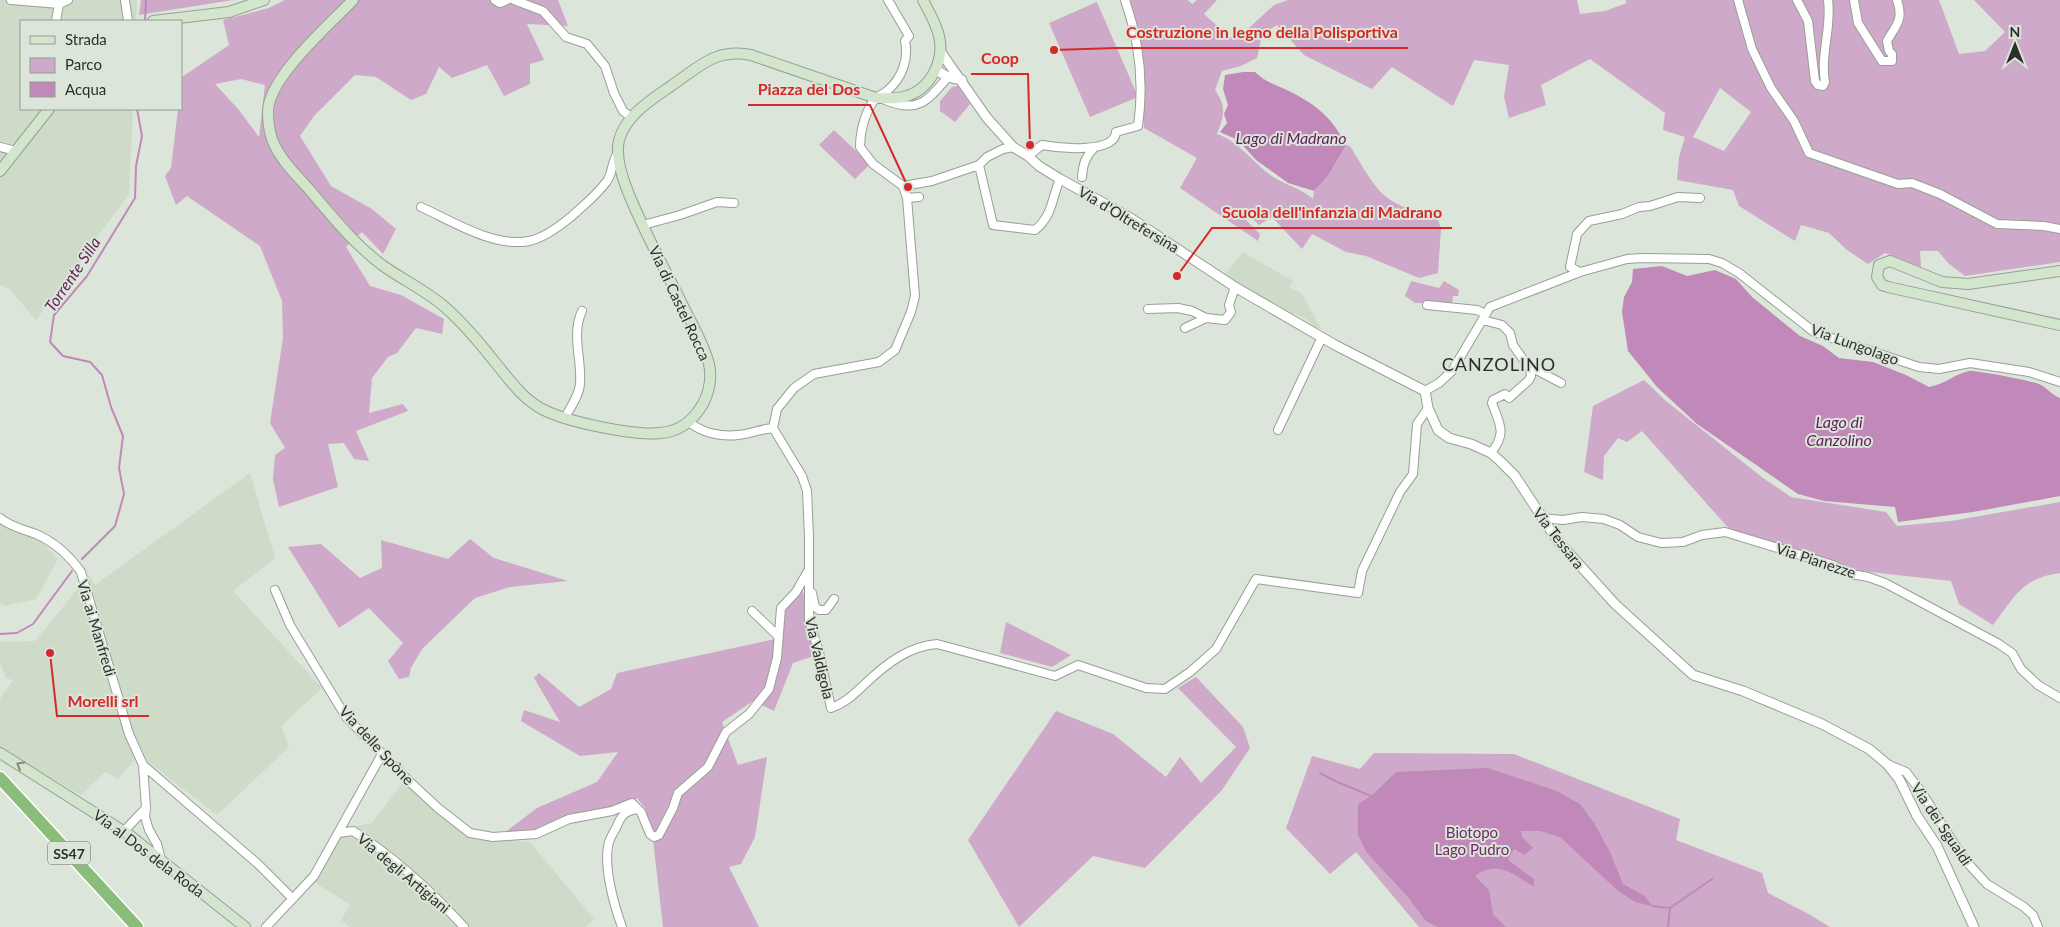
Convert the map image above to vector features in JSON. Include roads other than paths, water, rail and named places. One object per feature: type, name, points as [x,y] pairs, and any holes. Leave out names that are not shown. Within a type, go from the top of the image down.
[{"type":"highway","name":"SS47","points":[[0,778],[137,927]]},
{"type":"highway","name":"SS47","points":[[0,787],[131,927]]},
{"type":"main road","points":[[162,20],[230,12],[264,0]]},
{"type":"main road","name":"Via di Castel Rocca","points":[[353,0],[292,64],[274,89],[268,109],[273,144],[283,159],[351,238],[381,264],[444,307],[473,335],[518,391],[542,409],[564,419],[646,433],[662,433],[677,429],[689,422],[704,405],[709,389],[710,367],[698,335],[643,225],[623,179],[618,153],[618,143],[623,128],[631,117],[655,98],[718,55],[735,52],[751,55],[879,98],[911,95],[926,84],[936,70],[940,51],[939,36],[923,0]]},
{"type":"main road","points":[[0,171],[47,110]]},
{"type":"main road","points":[[2060,271],[1968,284],[1954,284],[1924,276],[1890,260],[1879,265],[1877,277],[1882,285],[1888,287],[2060,325]]},
{"type":"main road","name":"Via al Dos dela Roda","points":[[0,753],[124,831],[245,927]]},
{"type":"street","points":[[11,0],[60,4],[68,0]]},
{"type":"street","points":[[125,0],[128,20]]},
{"type":"street","points":[[495,0],[500,3],[507,0]]},
{"type":"street","points":[[514,0],[544,11],[566,37],[587,44],[604,66],[623,111],[631,117]]},
{"type":"street","points":[[689,422],[698,429],[724,436],[773,428],[777,409],[794,388],[814,374],[879,362],[895,350],[911,312],[915,296],[907,198],[903,186],[873,164],[860,147],[863,122],[879,98],[902,72],[908,54],[905,41],[909,36],[888,0]]},
{"type":"street","points":[[1028,156],[1042,145],[1054,148],[1094,148],[1111,143],[1116,138],[1116,132],[1138,126],[1140,110],[1139,53],[1125,0]]},
{"type":"street","points":[[1738,0],[1752,48],[1771,88],[1794,121],[1809,153],[1898,184],[1912,183],[1940,194],[1997,224],[2044,226],[2060,229]]},
{"type":"street","points":[[1797,0],[1808,21],[1816,81],[1818,85],[1823,86],[1825,82],[1823,63],[1827,33],[1828,0]]},
{"type":"street","points":[[1854,0],[1858,24],[1882,61],[1887,62],[1892,61],[1892,54],[1886,41],[1900,18],[1896,0]]},
{"type":"street","points":[[56,20],[60,4]]},
{"type":"street","points":[[940,51],[987,118],[1013,148]]},
{"type":"street","points":[[936,70],[948,77],[962,80]]},
{"type":"street","name":"Via di Castel Rocca","points":[[879,98],[897,105],[920,104],[928,100],[948,77]]},
{"type":"street","points":[[0,147],[16,151]]},
{"type":"street","points":[[903,186],[917,182],[932,181],[979,165],[987,157],[1003,149],[1013,148]]},
{"type":"street","name":"Via d'Oltrefersina","points":[[1013,148],[1028,156],[1060,180],[1078,187],[1129,218],[1235,287],[1322,337],[1425,391]]},
{"type":"street","points":[[1082,177],[1087,155],[1094,148]]},
{"type":"street","points":[[421,208],[493,240],[529,241],[561,224],[594,197],[608,180],[613,160],[618,153]]},
{"type":"street","points":[[979,165],[993,225],[1035,230],[1045,222],[1049,215],[1054,192],[1060,180]]},
{"type":"street","points":[[1580,272],[1570,267],[1577,234],[1589,221],[1678,196],[1700,198]]},
{"type":"street","points":[[907,198],[919,197]]},
{"type":"street","points":[[643,225],[680,216],[717,202],[734,203]]},
{"type":"street","name":"Via Lungolago","points":[[1484,317],[1490,307],[1501,302],[1580,272],[1634,258],[1668,257],[1709,260],[1722,263],[1740,273],[1814,332],[1919,367],[1939,369],[1970,363],[2028,372],[2060,382]]},
{"type":"street","points":[[1148,309],[1178,308],[1192,311],[1206,318],[1225,320],[1232,312],[1229,304],[1235,287]]},
{"type":"street","points":[[1427,305],[1477,310],[1484,317],[1502,325],[1510,333],[1514,345],[1530,368],[1531,376],[1529,380],[1509,398],[1505,394],[1493,400],[1492,403],[1502,434],[1500,442],[1491,453]]},
{"type":"street","points":[[564,419],[579,390],[577,322],[582,311]]},
{"type":"street","points":[[1425,391],[1439,383],[1452,371],[1484,317]]},
{"type":"street","points":[[1185,328],[1206,318]]},
{"type":"street","points":[[1278,430],[1322,337]]},
{"type":"street","points":[[1530,368],[1561,383]]},
{"type":"street","name":"Via Tessara","points":[[1425,391],[1428,408],[1438,430],[1449,438],[1491,453],[1515,476],[1557,540],[1615,604],[1693,675],[1743,691],[1822,724],[1868,749],[1887,764]]},
{"type":"street","name":"Via Valdigola","points":[[773,428],[802,476],[807,491],[809,620],[819,652],[832,708],[842,705],[878,671],[909,651],[923,645],[937,644],[1055,676],[1078,665],[1146,688],[1165,689],[1190,672],[1216,649],[1256,579],[1358,594],[1362,571],[1400,492],[1413,474],[1416,424],[1428,408]]},
{"type":"street","name":"Via Pianezze","points":[[1542,518],[1563,520],[1582,517],[1604,519],[1620,525],[1638,537],[1661,543],[1683,542],[1702,535],[1725,532],[1833,565],[1851,574],[1877,580],[1999,644],[2012,653],[2022,669],[2038,685],[2060,698]]},
{"type":"street","name":"Via ai Manfredi","points":[[0,518],[10,525],[35,534],[54,544],[75,564],[80,572],[129,734],[143,765],[145,817],[149,830],[157,844],[161,860]]},
{"type":"street","points":[[808,571],[815,607],[819,610],[826,610],[834,599]]},
{"type":"street","points":[[622,927],[616,910],[608,869],[608,845],[621,816],[629,810],[638,810],[641,812],[652,836],[659,835],[674,808],[678,793],[708,767],[726,732],[749,714],[769,688],[777,658],[780,608],[796,592],[808,571]]},
{"type":"street","name":"Via delle Spòne","points":[[275,590],[290,625],[346,717],[410,782],[438,808],[470,833],[493,837],[536,834],[568,819],[612,811],[632,803],[638,810]]},
{"type":"street","points":[[752,611],[778,636]]},
{"type":"street","points":[[266,927],[314,876],[382,754]]},
{"type":"street","points":[[1887,764],[1899,778],[1917,816],[1937,846],[1974,927]]},
{"type":"street","name":"Via dei Sgualdi","points":[[1887,764],[1906,772],[1964,859],[1987,884],[2024,907],[2033,915],[2038,927]]},
{"type":"street","name":"Via ai Manfredi","points":[[143,765],[258,864],[292,898]]},
{"type":"street","points":[[124,831],[146,808]]},
{"type":"street","name":"Via degli Artigiani","points":[[338,833],[353,831],[372,843],[436,896],[464,927]]},
{"type":"water","name":"Lago di Madrano","points":[[1255,72],[1268,82],[1310,103],[1324,114],[1341,136],[1346,145],[1328,176],[1314,191],[1288,183],[1256,160],[1238,140],[1220,132],[1227,123],[1224,114],[1228,105],[1223,89],[1225,75]]},
{"type":"water","name":"Lago di Canzolino","points":[[1662,266],[1687,276],[1715,270],[1736,279],[1752,297],[1800,336],[1823,346],[1839,358],[1873,362],[1906,375],[1929,387],[1969,371],[2005,376],[2041,385],[2060,398],[2060,496],[1973,512],[1898,522],[1895,507],[1824,501],[1798,494],[1697,424],[1657,387],[1628,351],[1622,312],[1624,297],[1632,282],[1633,269]]},
{"type":"water","points":[[1488,768],[1557,791],[1580,804],[1594,823],[1610,852],[1623,884],[1645,896],[1652,906],[1635,902],[1617,890],[1560,837],[1540,831],[1521,831],[1522,837],[1533,848],[1524,855],[1514,849],[1508,860],[1534,879],[1534,887],[1512,874],[1498,869],[1483,871],[1475,876],[1489,890],[1493,914],[1506,927],[1438,927],[1426,921],[1407,896],[1367,853],[1358,835],[1358,804],[1371,796],[1396,772]]},
{"type":"waterway","name":"Torrente Silla","points":[[145,20],[146,0]]},
{"type":"waterway","name":"Torrente Silla","points":[[82,559],[115,526],[124,494],[119,468],[123,436],[111,407],[102,375],[90,362],[63,356],[50,342],[54,315],[87,276],[135,198],[136,166],[142,136],[137,110]]},
{"type":"waterway","name":"Torrente Silla","points":[[0,634],[17,633],[33,624],[72,571]]},
{"type":"waterway","points":[[1320,773],[1371,796]]},
{"type":"waterway","points":[[1652,906],[1670,908],[1712,879]]},
{"type":"waterway","points":[[1668,927],[1670,908]]},
{"type":"place","name":"Costruzione in legno della Polisportiva","points":[[1054,50]]},
{"type":"place","name":"Coop","points":[[1030,145]]},
{"type":"place","name":"Piazza del Dos","points":[[908,187]]},
{"type":"place","name":"Scuola dell'infanzia di Madrano","points":[[1177,276]]},
{"type":"place","name":"Morelli srl","points":[[50,653]]},
{"type":"district","name":"CANZOLINO","points":[[1499,364]]},
{"type":"park label","name":"Biotopo Lago Pudro","points":[[1472,840]]}]
